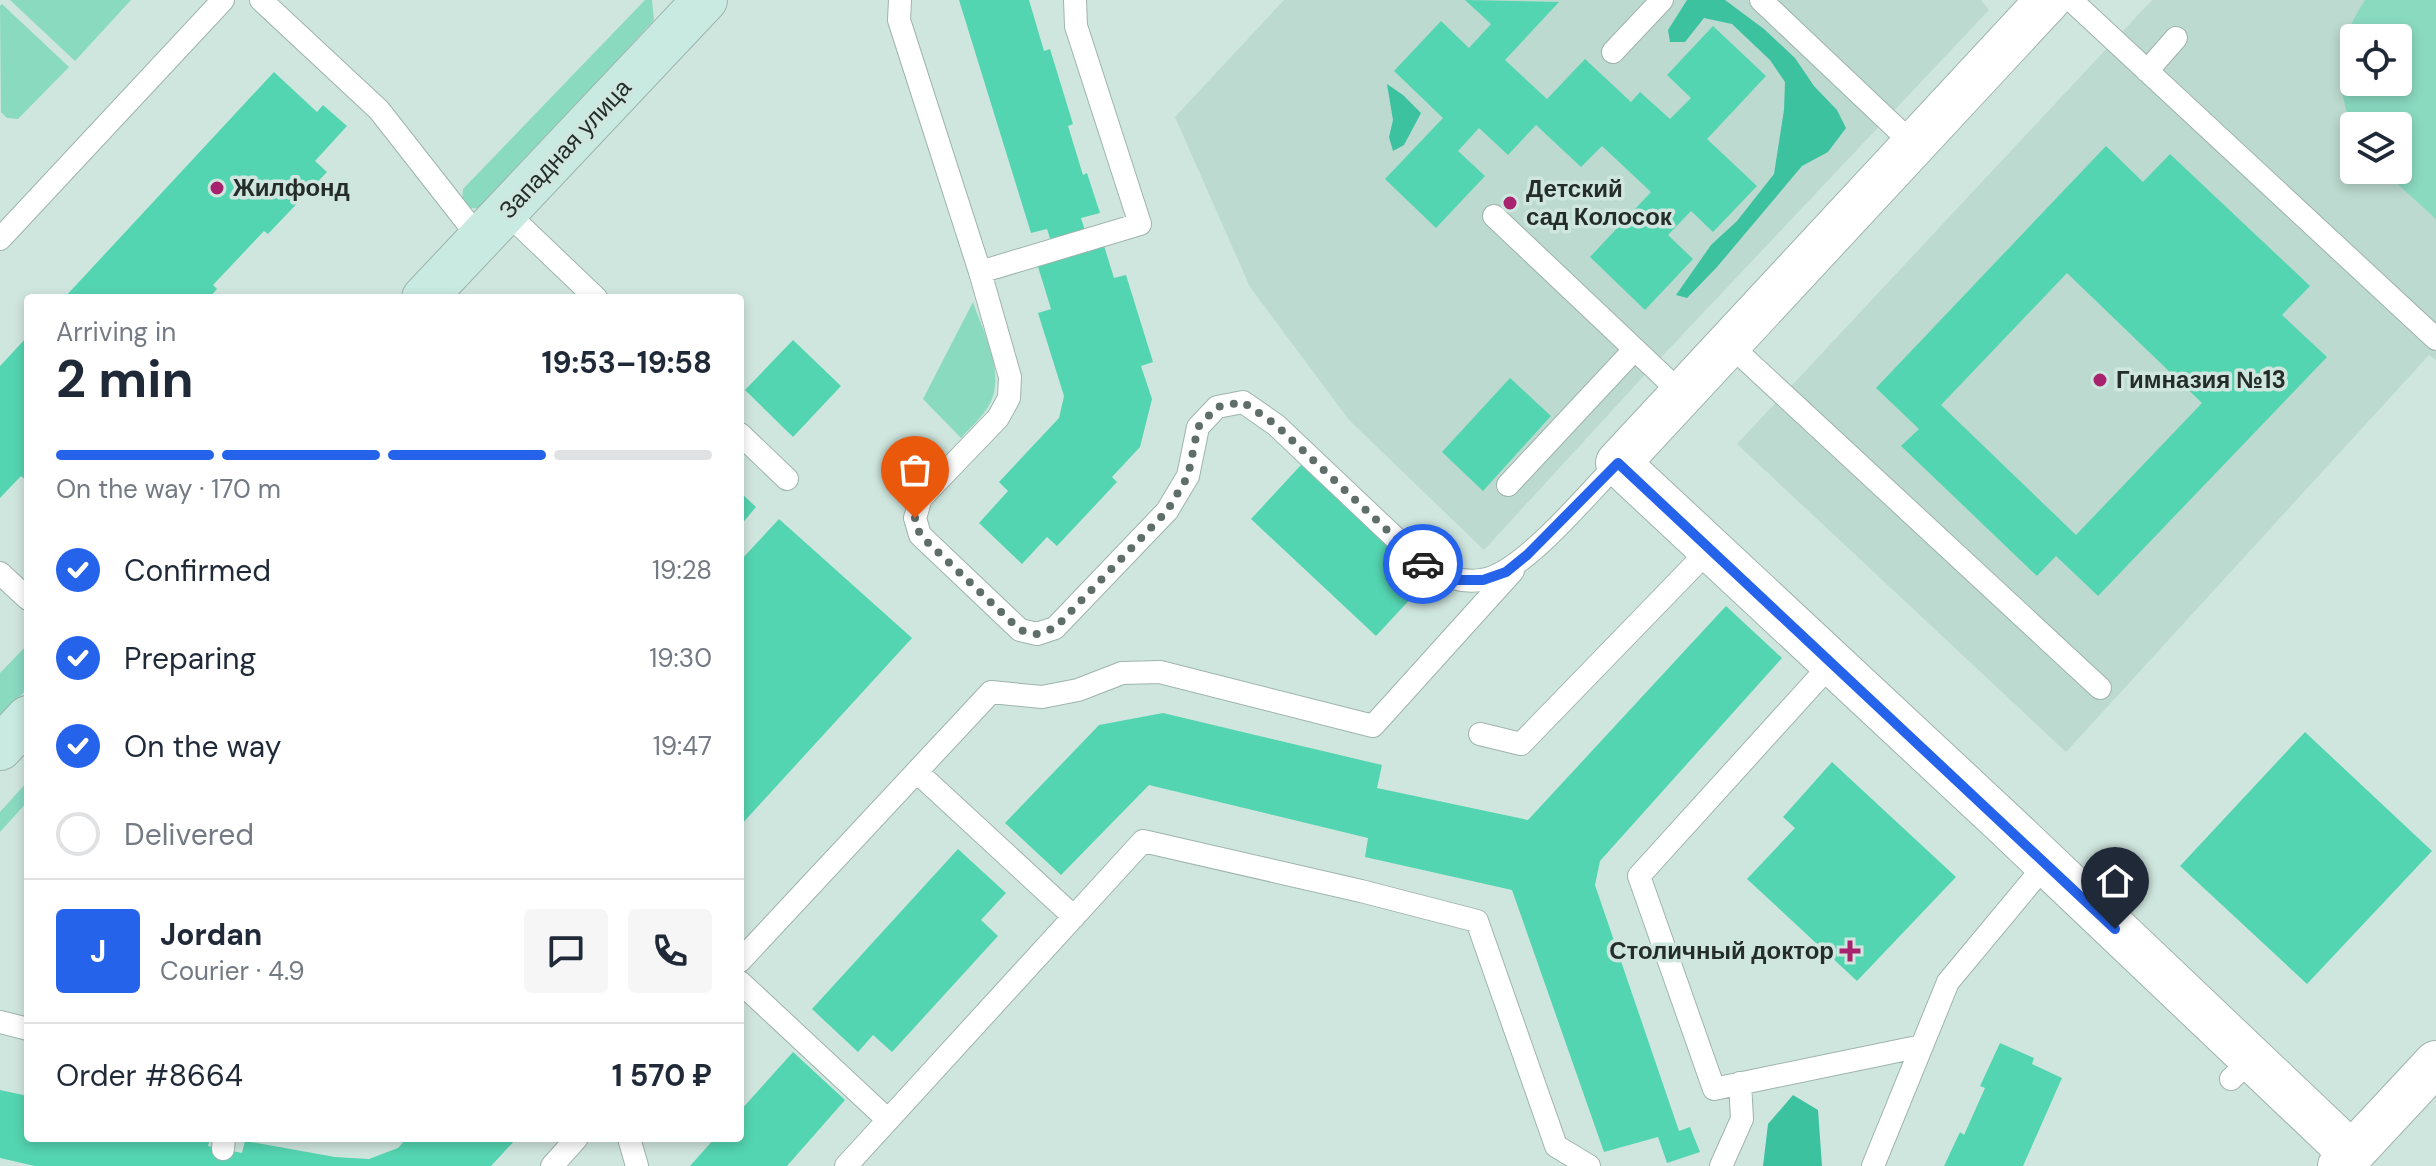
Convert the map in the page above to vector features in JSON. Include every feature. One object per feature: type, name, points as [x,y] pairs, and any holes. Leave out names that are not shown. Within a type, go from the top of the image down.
[{"type":"street","name":"Западная улица","points":[[428,294],[705,0]]},
{"type":"street","points":[[2048,0],[1618,463],[1989,808],[2241,1069],[2352,1162],[2436,1063]]},
{"type":"street","points":[[0,748],[24,722]]},
{"type":"lane","points":[[0,239],[223,0]]},
{"type":"lane","points":[[261,0],[379,110],[493,226],[590,294]]},
{"type":"lane","points":[[900,0],[899,20],[980,272],[1010,377],[1009,398],[998,418],[921,498],[915,518],[920,535],[1020,630],[1037,634],[1055,628],[1167,511],[1188,476],[1198,427],[1217,407],[1243,402],[1276,425],[1427,568],[1454,580],[1483,580],[1506,572],[1527,555]]},
{"type":"lane","points":[[980,272],[1140,224],[1076,26],[1075,0]]},
{"type":"lane","points":[[1613,52],[1662,0]]},
{"type":"lane","points":[[1761,0],[1914,145]]},
{"type":"lane","points":[[2071,0],[2436,339]]},
{"type":"lane","points":[[2147,71],[2176,38]]},
{"type":"lane","points":[[1494,216],[1681,393]]},
{"type":"lane","points":[[1729,344],[2100,688]]},
{"type":"lane","points":[[1508,485],[1634,350]]},
{"type":"lane","points":[[744,438],[787,479]]},
{"type":"lane","points":[[744,957],[991,692],[1042,697],[1078,690],[1122,673],[1160,672],[1373,726],[1527,555],[1618,463]]},
{"type":"lane","points":[[1480,734],[1521,744],[1710,549]]},
{"type":"lane","points":[[0,573],[24,595]]},
{"type":"lane","points":[[1833,662],[1639,876],[1714,1089],[1922,1046]]},
{"type":"lane","points":[[917,772],[1074,917]]},
{"type":"lane","points":[[846,1166],[1143,841],[1477,921],[1556,1146],[1589,1166]]},
{"type":"lane","points":[[1873,1166],[1948,982],[2046,864]]},
{"type":"lane","points":[[744,986],[888,1120]]},
{"type":"lane","points":[[0,1022],[24,1028]]},
{"type":"lane","points":[[1721,1166],[1742,1119],[1740,1083]]},
{"type":"lane","points":[[552,1166],[573,1142]]},
{"type":"lane","points":[[630,1142],[637,1166]]},
{"type":"shaded area","name":"Детский сад Колосок","points":[[1284,0],[1981,0],[1989,10],[1484,550],[1349,420],[1250,287],[1175,117]]},
{"type":"shaded area","name":"Гимназия №13","points":[[2152,0],[2436,0],[2436,360],[2429,355],[2066,752],[1737,444]]},
{"type":"green space","points":[[10,0],[131,0],[75,61]]},
{"type":"green space","points":[[645,0],[652,0],[654,20],[481,209],[471,208],[462,202],[463,189]]},
{"type":"green space","points":[[1687,0],[1725,0],[1764,29],[1795,58],[1814,86],[1837,110],[1846,128],[1828,152],[1802,166],[1687,298],[1676,295],[1711,245],[1737,221],[1774,174],[1785,82],[1770,60],[1732,24],[1704,18],[1685,42],[1670,42],[1668,30]]},
{"type":"green space","points":[[2365,0],[2436,0],[2436,219],[2397,184],[2412,184],[2412,112],[2347,112],[2343,98],[2412,96],[2412,24],[2352,24]]},
{"type":"green space","points":[[2,4],[69,67],[18,119],[7,118],[1,112]]},
{"type":"green space","points":[[1387,84],[1421,113],[1404,145],[1393,151],[1389,137],[1393,120]]},
{"type":"green space","points":[[973,302],[992,356],[995,384],[986,410],[961,438],[923,399]]},
{"type":"green space","points":[[24,648],[24,692],[0,717],[0,673]]},
{"type":"green space","points":[[24,785],[24,805],[0,832],[0,812]]},
{"type":"green space","points":[[1793,1095],[1818,1110],[1822,1166],[1763,1166],[1768,1124]]},
{"type":"building","points":[[959,0],[1029,0],[1044,51],[1050,49],[1073,124],[1068,126],[1083,175],[1087,173],[1100,213],[1081,218],[1088,240],[1101,236],[1114,278],[1126,275],[1153,362],[1141,366],[1152,399],[1140,447],[1112,477],[1117,482],[1057,546],[1047,537],[1022,564],[979,523],[1008,491],[999,482],[1059,418],[1064,396],[1038,313],[1051,309],[1035,257],[1054,251],[1047,229],[1031,233]]},
{"type":"building","points":[[1465,0],[1559,2],[1505,60],[1547,99],[1585,59],[1631,102],[1640,92],[1670,119],[1691,98],[1667,75],[1713,26],[1766,76],[1707,139],[1757,186],[1713,232],[1691,211],[1668,235],[1693,259],[1645,310],[1590,257],[1651,192],[1602,146],[1581,167],[1536,125],[1508,155],[1479,128],[1458,151],[1485,176],[1436,228],[1385,179],[1443,118],[1394,71],[1441,21],[1469,48],[1491,24]]},
{"type":"building","points":[[274,72],[317,112],[323,105],[347,126],[315,161],[327,172],[268,234],[264,231],[213,285],[217,289],[213,294],[68,294]]},
{"type":"building","points":[[2106,146],[2143,182],[2170,154],[2310,286],[2282,315],[2327,357],[2098,596],[2056,556],[2037,576],[1901,446],[1919,429],[1876,388]],"holes":[[[2067,273],[2202,403],[2076,535],[1941,405]]]},
{"type":"building","points":[[24,340],[24,479],[21,476],[0,498],[0,366]]},
{"type":"building","points":[[793,340],[841,386],[793,437],[745,390]]},
{"type":"building","points":[[1510,378],[1551,416],[1483,491],[1442,452]]},
{"type":"building","points":[[1301,465],[1427,581],[1376,636],[1251,519]]},
{"type":"building","points":[[744,496],[756,507],[744,521]]},
{"type":"building","points":[[779,519],[912,638],[744,822],[744,557]]},
{"type":"building","points":[[1726,606],[1782,658],[1600,861],[1595,885],[1679,1131],[1690,1127],[1700,1152],[1667,1163],[1658,1137],[1604,1152],[1512,890],[1365,857],[1368,838],[1149,785],[1061,875],[1005,823],[1099,725],[1163,713],[1382,765],[1377,788],[1528,820]]},
{"type":"building","points":[[2305,732],[2432,851],[2307,984],[2180,866]]},
{"type":"building","points":[[1832,762],[1956,877],[1857,981],[1747,879],[1795,828],[1783,817]]},
{"type":"building","points":[[958,849],[1006,893],[981,920],[998,936],[892,1052],[873,1035],[858,1052],[812,1009]]},
{"type":"building","points":[[2000,1043],[2034,1058],[2032,1064],[2062,1078],[2023,1166],[1944,1166],[1960,1132],[1964,1135],[1985,1088],[1980,1086]]},
{"type":"building","points":[[793,1052],[845,1100],[787,1166],[690,1166],[711,1142],[744,1142],[744,1107]]},
{"type":"building","points":[[0,1090],[24,1095],[24,1142],[209,1142],[208,1146],[242,1153],[245,1142],[251,1142],[335,1157],[369,1159],[398,1148],[403,1142],[513,1142],[491,1166],[35,1166],[0,1158]]},
{"type":"way so far","points":[[915,518],[920,535],[1020,630],[1037,634],[1055,628],[1167,511],[1188,476],[1198,427],[1217,407],[1243,402],[1276,425],[1423,564]]},
{"type":"place","name":"Жилфонд","points":[[217,188]]},
{"type":"place","name":"Детский сад Колосок","points":[[1510,203]]},
{"type":"place","name":"Гимназия №13","points":[[2100,380]]},
{"type":"place","name":"Столичный доктор","points":[[1850,951]]},
{"type":"route","points":[[1423,564],[1454,580],[1483,580],[1506,572],[1527,555],[1618,463],[2115,929]]}]
